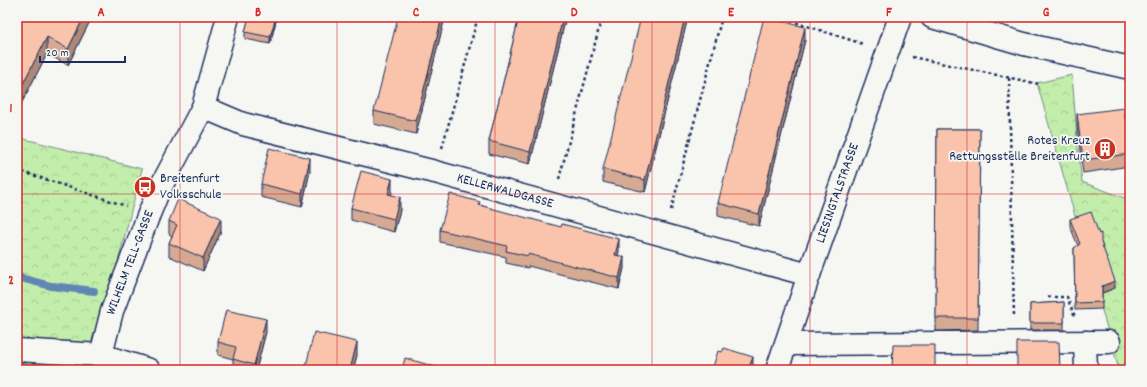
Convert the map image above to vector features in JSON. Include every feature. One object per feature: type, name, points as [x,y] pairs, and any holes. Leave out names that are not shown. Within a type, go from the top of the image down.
[{"type":"street","name":"WILHELM TELL-GASSE","points":[[101,355],[112,311],[158,192],[203,107],[228,17]]},
{"type":"street","name":"LIESINGTALSTRASSE","points":[[777,370],[900,17]]},
{"type":"street","points":[[932,17],[1024,44],[1130,68]]},
{"type":"street","name":"KELLERWALDGASSE","points":[[203,107],[243,124],[435,172],[809,275]]},
{"type":"street","points":[[1085,342],[1086,370]]},
{"type":"street","points":[[786,344],[1109,342]]},
{"type":"street","points":[[17,350],[101,355],[150,370]]},
{"type":"path","points":[[435,172],[478,17]]},
{"type":"path","points":[[553,204],[602,17]]},
{"type":"path","points":[[664,235],[722,17]]},
{"type":"path","points":[[1009,78],[1014,343]]},
{"type":"path","points":[[17,170],[149,214]]},
{"type":"path","points":[[1048,297],[1068,297],[1085,342]]},
{"type":"green space","points":[[1072,75],[1082,182],[1130,200],[1130,370],[1119,370],[1037,83]]},
{"type":"green space","points":[[17,137],[142,169],[90,370],[17,370]]},
{"type":"building","points":[[17,17],[84,17],[68,49],[47,37],[20,89],[17,88]]},
{"type":"building","points":[[249,17],[276,17],[270,37],[245,32]]},
{"type":"building","points":[[398,17],[442,17],[416,121],[374,111]]},
{"type":"building","points":[[519,17],[563,17],[530,152],[489,141]]},
{"type":"building","points":[[641,17],[685,17],[645,180],[603,169]]},
{"type":"building","points":[[764,17],[805,27],[759,214],[718,203]]},
{"type":"building","name":"Rotes Kreuz Rettungsstelle Breitenfurt","points":[[1124,108],[1125,119],[1130,119],[1130,154],[1083,160],[1077,114]]},
{"type":"building","points":[[937,129],[980,129],[978,318],[936,318]]},
{"type":"building","points":[[269,148],[310,158],[302,194],[261,184]]},
{"type":"building","points":[[361,171],[392,179],[388,194],[400,197],[394,219],[351,208]]},
{"type":"building","points":[[450,194],[480,202],[479,205],[561,227],[562,224],[619,239],[615,255],[624,257],[619,278],[528,254],[528,256],[506,251],[507,246],[440,230]]},
{"type":"building","points":[[178,199],[221,218],[203,258],[169,243],[177,225],[169,221]]},
{"type":"building","points":[[1091,212],[1099,234],[1101,233],[1101,242],[1115,281],[1102,286],[1102,302],[1075,303],[1074,248],[1080,244],[1070,219]]},
{"type":"building","points":[[1064,302],[1064,323],[1030,323],[1030,304]]},
{"type":"building","points":[[226,310],[266,319],[254,365],[233,359],[236,347],[218,342]]},
{"type":"building","points":[[314,332],[357,342],[350,370],[324,370],[306,366]]},
{"type":"building","points":[[1017,342],[1059,342],[1060,370],[1017,370]]},
{"type":"building","points":[[893,345],[935,345],[935,370],[892,370]]},
{"type":"building","points":[[724,348],[753,357],[748,370],[712,370],[718,351],[722,352]]},
{"type":"building","points":[[405,358],[446,370],[402,370]]},
{"type":"waterway","points":[[17,277],[51,286],[94,291]]},
{"type":"place","name":"Rotes Kreuz Rettungsstelle Breitenfurt","points":[[1105,149]]},
{"type":"place","name":"Breitenfurt Volksschule","points":[[145,187]]}]
